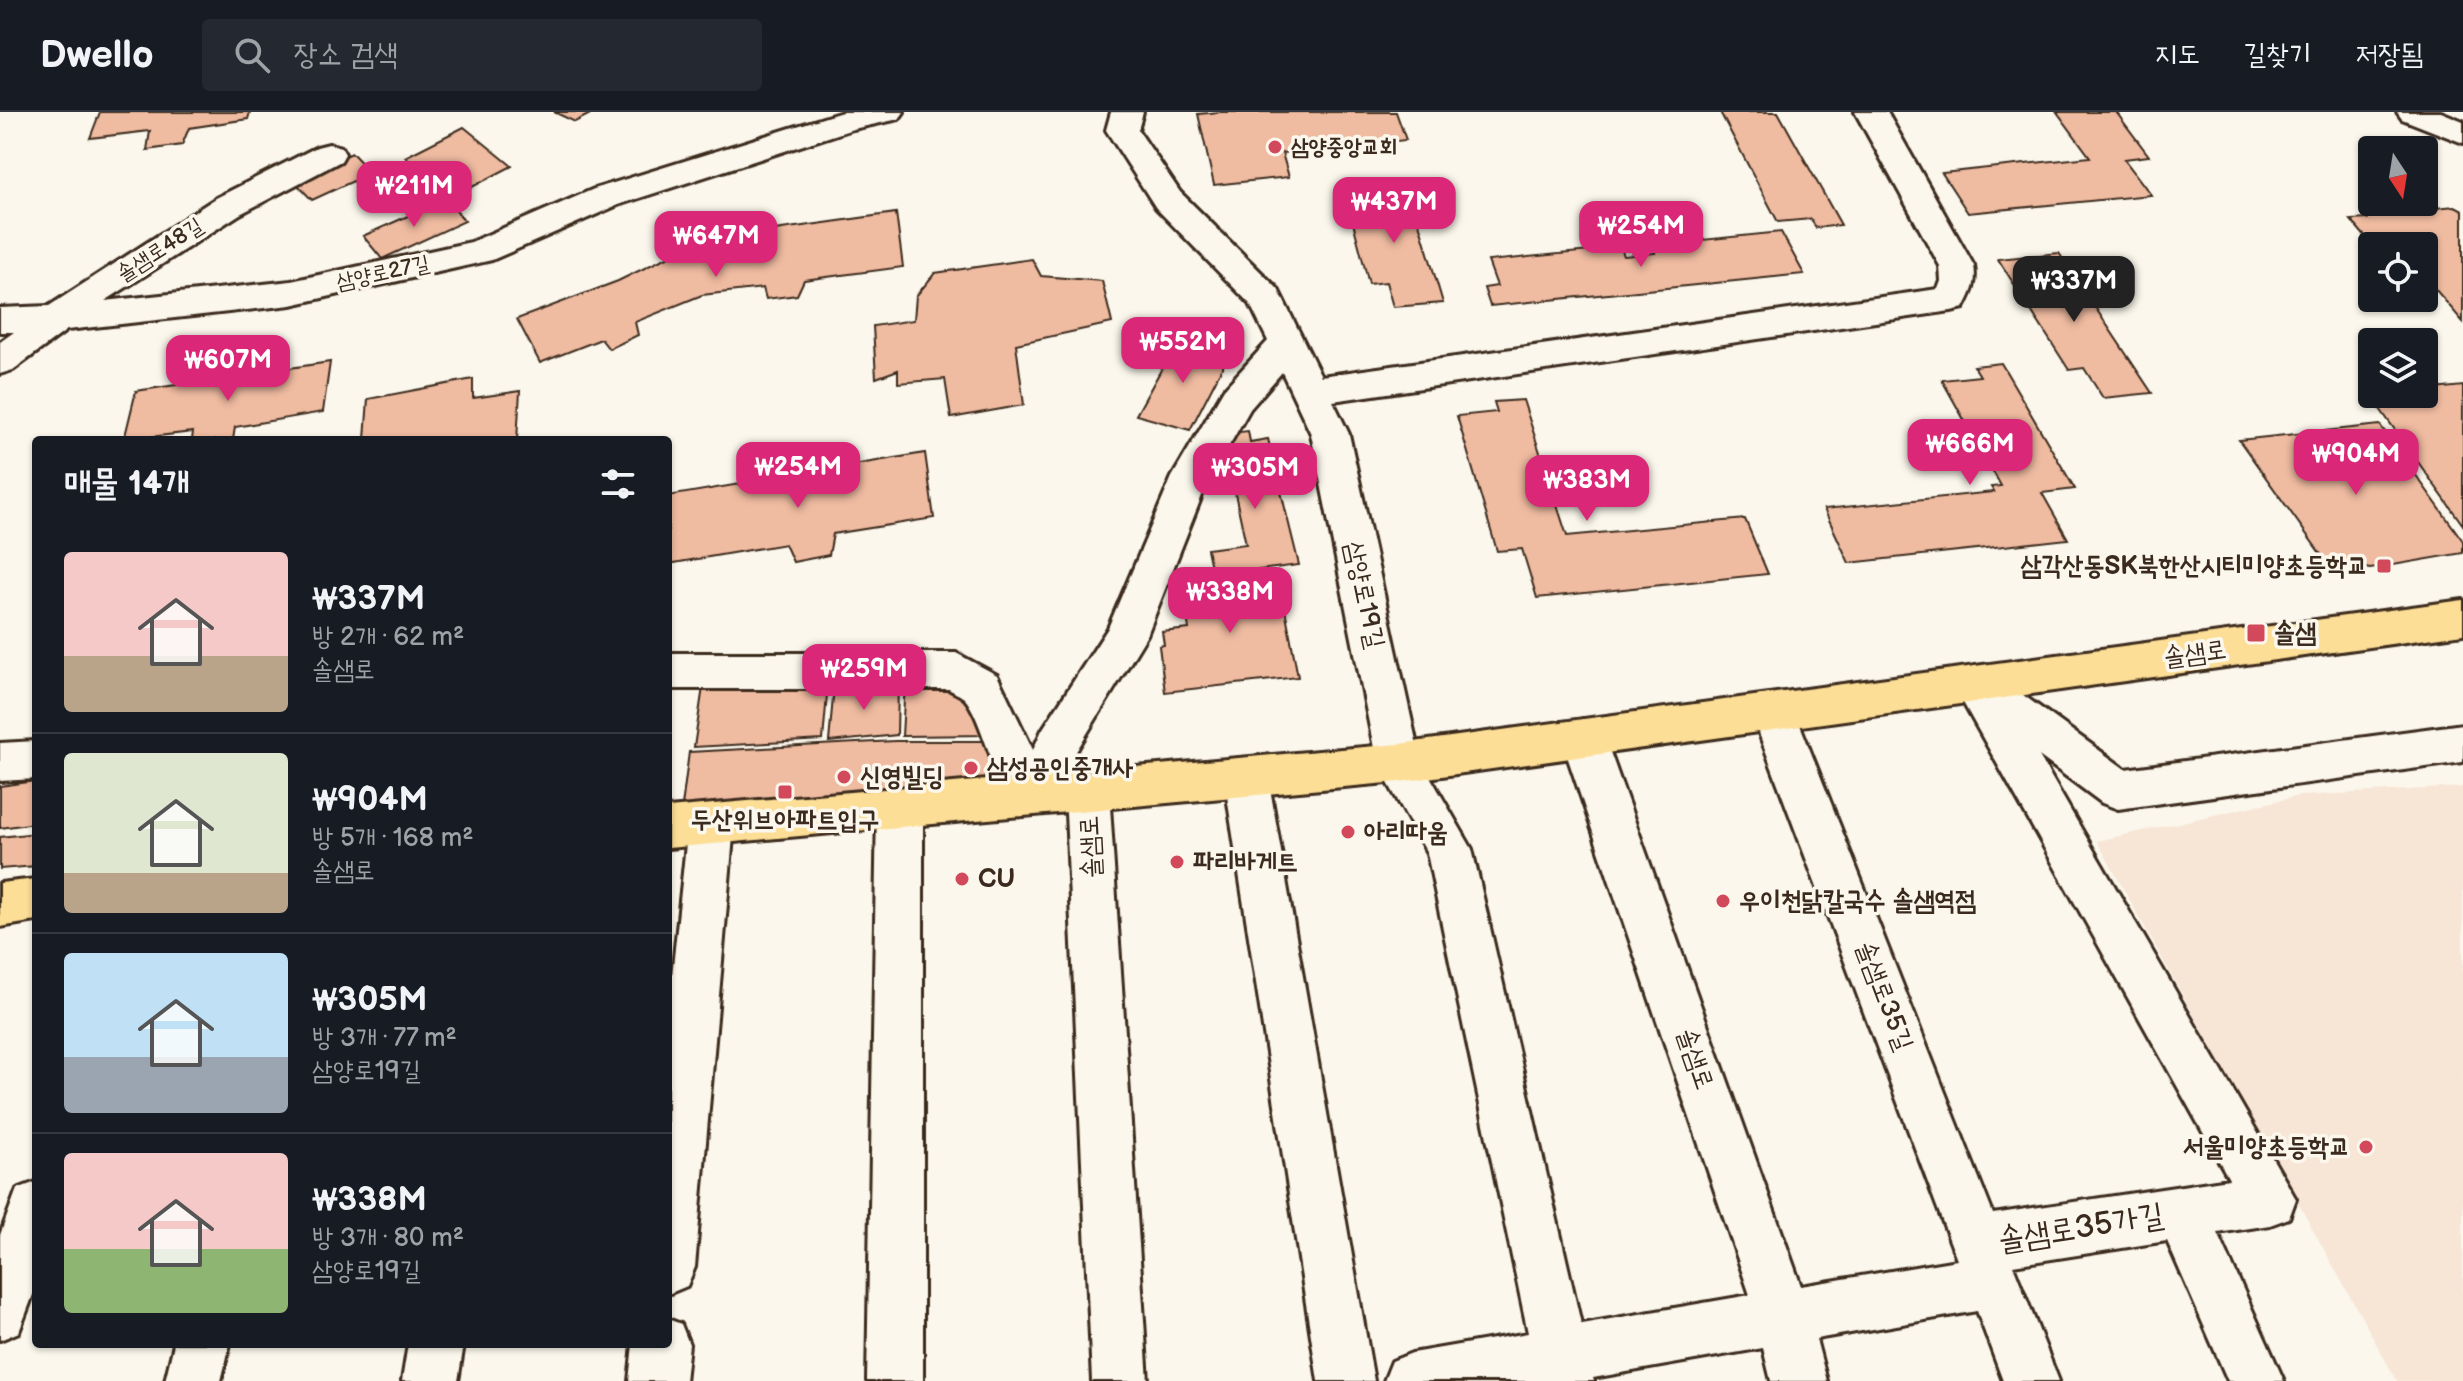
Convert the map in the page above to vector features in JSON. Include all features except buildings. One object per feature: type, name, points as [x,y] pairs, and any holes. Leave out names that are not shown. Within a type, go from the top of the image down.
[{"type":"main road","name":"솔샘로","points":[[689,826],[1399,763],[2463,617]]},
{"type":"main road","points":[[0,905],[32,901]]},
{"type":"street","name":"삼양로27길","points":[[0,320],[58,318],[291,293],[480,252],[606,197],[846,121],[888,112]]},
{"type":"street","name":"삼양로19길","points":[[1127,112],[1122,130],[1168,200],[1265,298],[1330,434],[1399,763]]},
{"type":"street","points":[[1310,391],[1951,299],[1959,281],[1957,266],[1871,112]]},
{"type":"street","points":[[2413,112],[2463,133]]},
{"type":"street","name":"솔샘로48길","points":[[0,361],[58,318],[228,206],[329,154]]},
{"type":"street","points":[[1038,795],[1058,743],[1126,635],[1186,487],[1237,399],[1287,343]]},
{"type":"street","points":[[672,671],[956,671],[982,688],[1007,748],[1038,795]]},
{"type":"street","points":[[1975,684],[2118,789],[2463,743]]},
{"type":"street","name":"솔샘로35가길","points":[[1975,684],[2187,1060],[2270,1199],[2181,1212],[1986,1262]]},
{"type":"street","name":"솔샘로35길","points":[[1773,712],[2031,1381]]},
{"type":"street","name":"솔샘로","points":[[1583,738],[1781,1315],[1799,1381]]},
{"type":"street","points":[[0,762],[32,760]]},
{"type":"street","points":[[1399,763],[1449,849],[1564,1369]]},
{"type":"street","points":[[1246,777],[1346,1381]]},
{"type":"street","name":"솔샘로","points":[[1087,791],[1120,1381]]},
{"type":"street","points":[[895,1381],[900,808]]},
{"type":"street","points":[[672,1183],[689,826]]},
{"type":"street","name":"솔샘로35가길","points":[[2181,1212],[2256,1381]]},
{"type":"street","points":[[0,1313],[32,1220]]},
{"type":"street","points":[[1412,1381],[1564,1369],[1986,1262]]},
{"type":"street","points":[[193,1381],[201,1348]]},
{"type":"street","points":[[430,1381],[435,1348]]},
{"type":"street","points":[[657,1381],[661,1348]]},
{"type":"shaded area","name":"서울미양초등학교","points":[[2463,787],[2463,1381],[2397,1381],[2097,841],[2299,796]]},
{"type":"place","name":"삼양중앙교회","points":[[1275,147]]},
{"type":"place","name":"삼각산동SK북한산시티미양초등학교","points":[[2384,566]]},
{"type":"place","name":"솔샘","points":[[2256,633]]},
{"type":"place","name":"삼성공인중개사","points":[[971,768]]},
{"type":"place","name":"신영빌딩","points":[[844,777]]},
{"type":"place","name":"두산위브아파트입구","points":[[785,792]]},
{"type":"place","name":"아리따움","points":[[1348,832]]},
{"type":"place","name":"파리바게트","points":[[1177,862]]},
{"type":"place","name":"CU","points":[[962,879]]},
{"type":"place","name":"우이천닭칼국수 솔샘역점","points":[[1723,901]]},
{"type":"place","name":"서울미양초등학교","points":[[2366,1147]]}]
